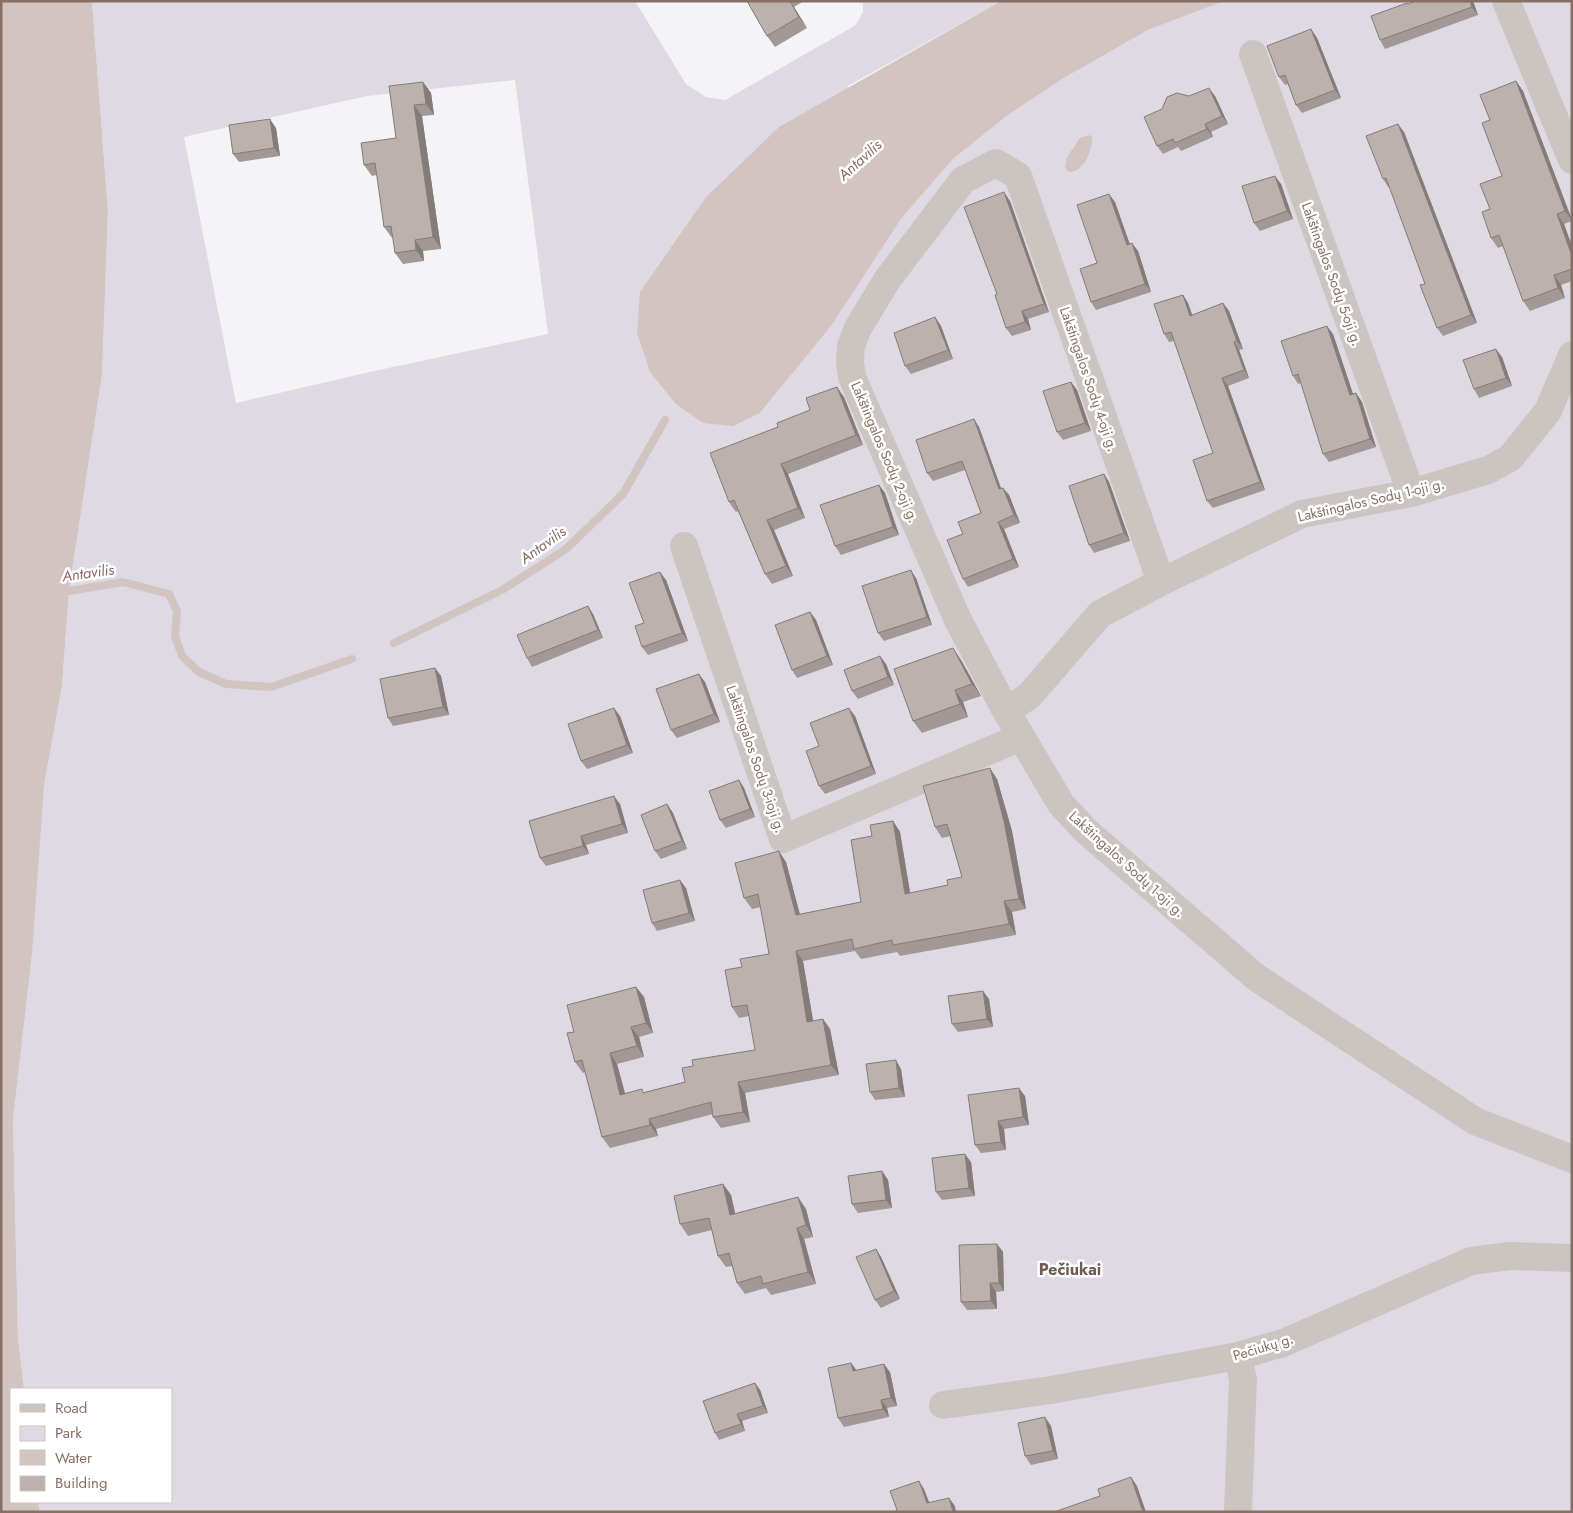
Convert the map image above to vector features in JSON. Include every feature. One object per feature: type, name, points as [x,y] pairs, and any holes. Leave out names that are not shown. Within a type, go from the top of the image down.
[{"type":"street","points":[[1506,1],[1572,160]]},
{"type":"street","name":"Lakštingalos Sodų 5-oji g.","points":[[1253,54],[1411,493]]},
{"type":"street","name":"Lakštingalos Sodų 2-oji g.","points":[[1006,711],[958,620],[852,377],[850,363],[851,346],[858,328],[887,280],[963,180],[996,163],[1018,176]]},
{"type":"street","name":"Lakštingalos Sodų 4-oji g.","points":[[1018,176],[1161,582]]},
{"type":"street","name":"Lakštingalos Sodų 1-oji g.","points":[[1572,355],[1548,412],[1510,458],[1488,470],[1411,493],[1302,514],[1161,582],[1100,614],[1029,696],[1006,711],[1061,804],[1086,831],[1257,978],[1475,1121],[1572,1159]]},
{"type":"street","name":"Lakštingalos Sodų 3-ioji g.","points":[[684,546],[783,839],[1021,736]]},
{"type":"street","name":"Pečiukų g.","points":[[943,1405],[1051,1390],[1238,1356],[1283,1343],[1471,1262],[1510,1256],[1572,1258]]},
{"type":"street","points":[[1238,1356],[1243,1380],[1238,1512]]},
{"type":"green space","points":[[92,1],[635,1],[686,84],[706,97],[725,100],[856,25],[863,12],[863,1],[1001,1],[848,86],[760,413],[832,325],[901,219],[953,159],[1008,115],[1064,78],[1148,30],[1219,3],[1230,1],[1572,1],[1572,1512],[40,1512],[38,1503],[172,1503],[172,1388],[24,1388],[18,1338],[13,1118],[44,786],[62,686],[69,591],[102,375],[108,212]],"holes":[[[515,80],[548,334],[236,403],[184,137],[367,96]]]},
{"type":"water","points":[[1,1],[92,1],[108,212],[102,375],[69,591],[62,686],[44,786],[32,953],[13,1118],[18,1338],[24,1388],[10,1388],[10,1503],[38,1503],[40,1512],[1,1512]]},
{"type":"water","points":[[1001,1],[1230,1],[1219,3],[1148,30],[1064,78],[1008,115],[953,159],[901,219],[832,325],[760,413],[733,426],[703,423],[676,404],[650,372],[637,333],[640,292],[706,197],[779,127]]},
{"type":"water","points":[[1089,135],[1092,137],[1092,142],[1089,154],[1079,168],[1069,172],[1065,167],[1067,157],[1080,138]]},
{"type":"building","points":[[747,1],[790,1],[799,17],[767,36]]},
{"type":"building","points":[[1416,1],[1470,1],[1472,7],[1380,40],[1371,16]]},
{"type":"building","points":[[1311,29],[1335,90],[1296,105],[1285,75],[1279,77],[1267,46]]},
{"type":"building","points":[[1516,81],[1565,211],[1557,214],[1572,256],[1572,269],[1554,275],[1558,288],[1523,301],[1499,235],[1491,238],[1482,212],[1490,209],[1480,184],[1502,176],[1482,123],[1490,120],[1480,95]]},
{"type":"building","points":[[423,82],[426,104],[414,105],[433,237],[415,240],[416,250],[395,253],[391,226],[384,227],[375,163],[364,165],[361,143],[396,138],[389,86]]},
{"type":"building","points":[[1209,88],[1222,116],[1205,124],[1207,129],[1175,143],[1173,139],[1157,146],[1144,117],[1162,109],[1167,97],[1177,93],[1189,96]]},
{"type":"building","points":[[270,119],[274,148],[233,154],[229,125]]},
{"type":"building","points":[[1398,124],[1471,315],[1437,328],[1420,285],[1425,284],[1386,178],[1383,179],[1366,136]]},
{"type":"building","points":[[1275,176],[1287,211],[1254,223],[1242,186]]},
{"type":"building","points":[[1004,192],[1044,304],[1022,311],[1025,322],[1006,328],[995,295],[997,294],[964,207]]},
{"type":"building","points":[[1109,194],[1127,245],[1132,243],[1145,284],[1091,302],[1080,269],[1097,263],[1077,205]]},
{"type":"building","points":[[1183,295],[1190,316],[1223,303],[1237,341],[1234,342],[1244,370],[1222,378],[1260,482],[1207,501],[1193,460],[1213,453],[1171,332],[1164,334],[1154,304]]},
{"type":"building","points":[[935,317],[948,350],[905,366],[894,333]]},
{"type":"building","points":[[1327,326],[1350,395],[1356,393],[1370,439],[1323,454],[1298,374],[1293,376],[1281,341]]},
{"type":"building","points":[[1496,349],[1506,378],[1474,389],[1463,360]]},
{"type":"building","points":[[1071,382],[1085,423],[1057,432],[1043,391]]},
{"type":"building","points":[[837,387],[856,435],[781,464],[798,508],[767,520],[786,566],[765,574],[734,500],[729,502],[710,453],[778,427],[777,423],[810,410],[806,398]]},
{"type":"building","points":[[974,419],[999,489],[1003,488],[1014,515],[998,522],[1013,559],[963,579],[947,540],[963,534],[958,522],[981,513],[962,461],[927,473],[916,440]]},
{"type":"building","points":[[1104,474],[1124,533],[1089,545],[1069,486]]},
{"type":"building","points":[[879,485],[893,527],[835,546],[820,505]]},
{"type":"building","points":[[911,570],[927,617],[878,633],[862,586]]},
{"type":"building","points":[[660,572],[682,633],[642,647],[635,626],[644,623],[629,583]]},
{"type":"building","points":[[588,606],[598,630],[527,658],[517,635]]},
{"type":"building","points":[[810,612],[827,656],[792,670],[775,625]]},
{"type":"building","points":[[953,648],[972,684],[955,690],[960,704],[913,721],[894,669]]},
{"type":"building","points":[[880,656],[888,677],[852,691],[844,670]]},
{"type":"building","points":[[435,668],[443,707],[388,718],[380,679]]},
{"type":"building","points":[[699,674],[714,714],[671,730],[656,689]]},
{"type":"building","points":[[614,708],[627,745],[581,761],[568,724]]},
{"type":"building","points":[[849,708],[871,766],[819,786],[806,751],[819,746],[810,723]]},
{"type":"building","points":[[990,768],[1004,821],[1019,899],[1004,901],[1009,924],[893,945],[892,940],[854,949],[852,939],[796,951],[807,1022],[823,1019],[831,1065],[738,1082],[743,1112],[713,1117],[711,1102],[649,1119],[650,1125],[602,1137],[582,1060],[575,1062],[567,1033],[574,1032],[567,1005],[636,987],[646,1023],[631,1027],[637,1046],[610,1053],[620,1095],[642,1089],[643,1093],[685,1082],[682,1068],[693,1066],[692,1060],[755,1050],[747,1005],[732,1007],[725,970],[742,967],[740,959],[769,954],[758,894],[744,898],[735,863],[779,851],[796,915],[861,902],[851,840],[872,836],[870,825],[893,821],[905,894],[948,885],[947,880],[962,877],[947,824],[935,827],[923,786]]},
{"type":"building","points":[[739,780],[750,809],[720,820],[709,791]]},
{"type":"building","points":[[614,796],[622,824],[581,836],[583,846],[540,858],[529,821]]},
{"type":"building","points":[[667,804],[682,841],[655,851],[641,815]]},
{"type":"building","points":[[680,880],[689,913],[652,923],[643,890]]},
{"type":"building","points":[[983,991],[987,1019],[952,1024],[948,996]]},
{"type":"building","points":[[896,1060],[899,1088],[870,1092],[866,1064]]},
{"type":"building","points":[[1019,1088],[1023,1117],[998,1121],[1001,1142],[975,1145],[968,1095]]},
{"type":"building","points":[[965,1154],[969,1188],[936,1192],[932,1158]]},
{"type":"building","points":[[882,1171],[886,1200],[852,1204],[848,1176]]},
{"type":"building","points":[[723,1184],[730,1215],[798,1197],[806,1225],[797,1228],[808,1272],[763,1284],[761,1276],[737,1283],[729,1253],[718,1256],[709,1218],[680,1224],[674,1196]]},
{"type":"building","points":[[997,1244],[999,1283],[990,1283],[991,1301],[961,1302],[959,1245]]},
{"type":"building","points":[[876,1249],[894,1291],[875,1300],[856,1257]]},
{"type":"building","points":[[851,1363],[853,1371],[884,1364],[891,1398],[881,1400],[883,1409],[838,1418],[828,1368]]},
{"type":"building","points":[[755,1383],[763,1406],[737,1414],[741,1424],[715,1433],[703,1401]]},
{"type":"building","points":[[1045,1417],[1053,1451],[1025,1456],[1018,1423]]},
{"type":"building","points":[[1131,1477],[1143,1512],[1054,1512],[1100,1496],[1098,1489]]},
{"type":"building","points":[[919,1481],[927,1503],[949,1498],[953,1512],[894,1512],[897,1510],[890,1491]]},
{"type":"waterway","name":"Antavilis","points":[[394,643],[502,590],[566,549],[623,494],[665,420]]},
{"type":"waterway","name":"Antavilis","points":[[59,591],[123,582],[169,594],[177,611],[175,636],[182,656],[199,672],[226,684],[271,687],[352,659]]},
{"type":"district","name":"Pečiukai","points":[[1070,1269]]}]
